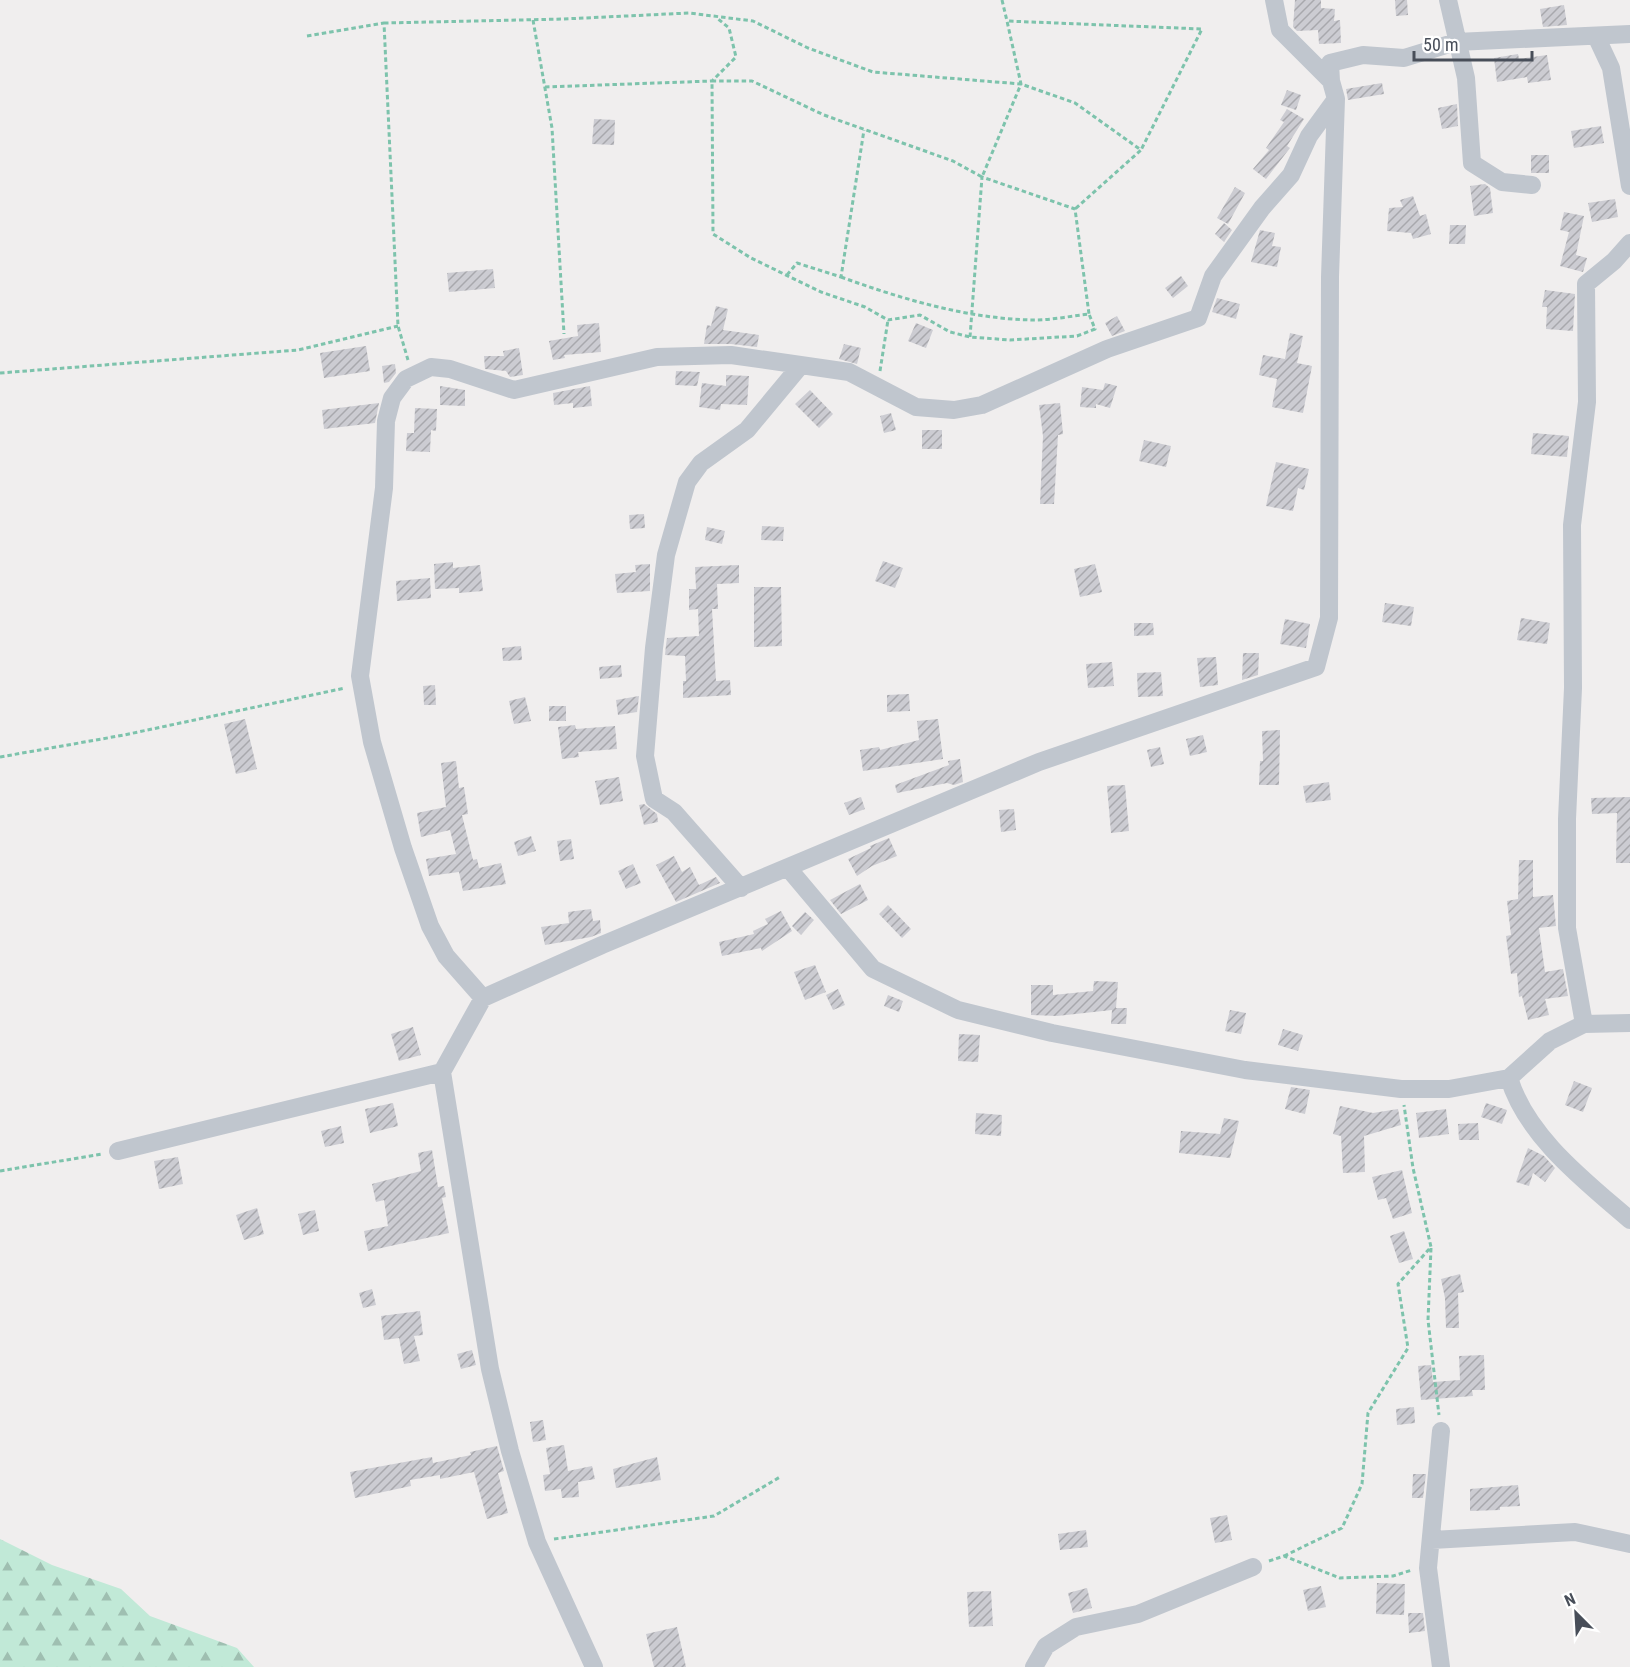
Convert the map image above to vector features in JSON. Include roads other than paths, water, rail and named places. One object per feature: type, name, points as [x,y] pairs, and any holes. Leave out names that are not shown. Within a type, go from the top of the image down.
[{"type":"street","points":[[1274,0],[1280,30],[1331,81]]},
{"type":"street","points":[[1448,0],[1466,78],[1472,163],[1502,182],[1532,185]]},
{"type":"street","points":[[594,1667],[537,1542],[510,1451],[490,1369],[442,1072],[483,998],[602,945],[1040,762],[1316,667],[1329,618],[1330,277],[1336,99],[1331,81],[1330,63],[1363,55],[1404,58],[1456,42],[1630,34]]},
{"type":"street","points":[[1596,36],[1611,68],[1630,186]]},
{"type":"street","points":[[483,998],[446,956],[430,926],[403,848],[372,742],[360,676],[384,488],[386,421],[392,398],[406,379],[431,367],[441,368],[514,390],[657,357],[731,355],[849,372],[916,407],[954,410],[982,405],[1107,349],[1198,318],[1213,276],[1262,208],[1291,174],[1309,136],[1336,99]]},
{"type":"street","points":[[1584,1024],[1567,928],[1567,819],[1573,688],[1572,525],[1587,402],[1586,284],[1614,261],[1630,243]]},
{"type":"street","points":[[741,888],[674,812],[654,800],[645,756],[654,648],[666,555],[687,482],[701,463],[747,430],[801,365]]},
{"type":"street","points":[[788,868],[873,969],[958,1010],[1052,1033],[1245,1070],[1401,1089],[1449,1089],[1509,1078],[1550,1041],[1584,1024],[1630,1023]]},
{"type":"street","points":[[118,1151],[442,1072]]},
{"type":"street","points":[[1509,1078],[1514,1094],[1553,1149],[1575,1173],[1630,1220]]},
{"type":"street","points":[[1441,1667],[1428,1568],[1442,1431]]},
{"type":"street","points":[[1432,1540],[1575,1532],[1630,1544]]},
{"type":"street","points":[[1034,1667],[1046,1646],[1076,1627],[1138,1614],[1253,1567]]}]
